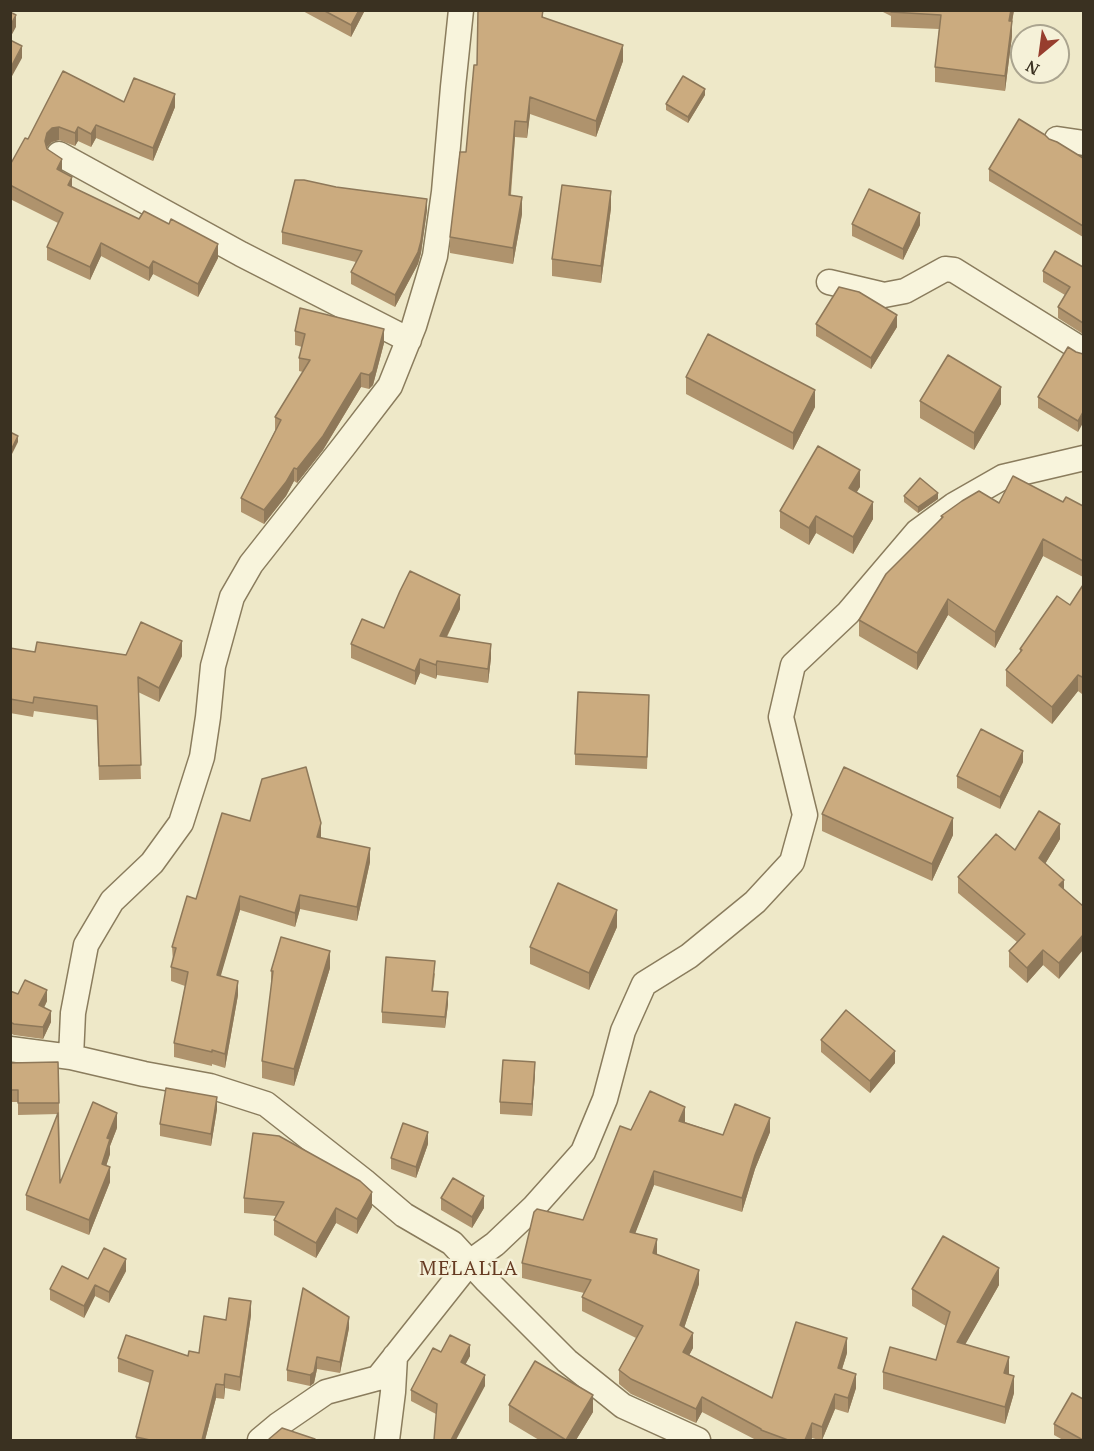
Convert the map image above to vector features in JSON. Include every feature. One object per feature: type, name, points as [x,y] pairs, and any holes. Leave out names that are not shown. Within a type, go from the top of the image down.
[{"type":"street","points":[[71,1057],[74,1013],[86,945],[112,901],[152,863],[181,823],[202,757],[213,666],[232,597],[251,564],[390,386],[409,340],[435,256],[444,192],[461,10]]},
{"type":"street","points":[[1057,139],[1083,143]]},
{"type":"street","points":[[59,154],[241,254],[409,340]]},
{"type":"street","points":[[828,282],[884,295],[905,291],[945,270],[954,270],[1083,351]]},
{"type":"street","points":[[260,1440],[326,1392],[378,1378],[470,1262],[495,1244],[534,1207],[583,1152],[605,1099],[623,1031],[644,984],[689,956],[747,909],[792,862],[805,816],[781,717],[794,665],[848,613],[917,532],[954,505],[1003,477],[1083,459]]},
{"type":"street","points":[[10,1049],[71,1057],[210,1086],[266,1104],[356,1174],[404,1215],[452,1242],[567,1361],[623,1406],[698,1440]]},
{"type":"street","points":[[387,1440],[395,1356]]},
{"type":"building","points":[[323,10],[359,10],[351,25]]},
{"type":"building","points":[[478,10],[543,10],[542,17],[623,45],[596,121],[530,97],[527,122],[515,121],[509,195],[522,197],[513,248],[450,237],[460,152],[466,152],[474,65],[477,65]]},
{"type":"building","points":[[891,10],[1011,10],[1009,21],[1012,21],[1005,76],[935,67],[941,15],[891,12]]},
{"type":"building","points":[[10,12],[16,15],[10,26]]},
{"type":"building","points":[[10,40],[22,46],[11,67],[10,66]]},
{"type":"building","points":[[63,71],[124,102],[134,78],[175,94],[153,148],[96,125],[91,134],[78,127],[75,133],[59,127],[52,128],[47,133],[45,141],[47,149],[62,159],[57,169],[72,177],[68,185],[139,219],[144,211],[169,224],[171,219],[218,244],[198,284],[153,261],[149,268],[101,243],[90,267],[47,247],[63,213],[10,185],[10,165],[25,138],[28,139]]},
{"type":"building","points":[[683,76],[705,89],[688,117],[666,104]]},
{"type":"building","points":[[1019,119],[1083,158],[1083,226],[989,169]]},
{"type":"building","points":[[295,180],[427,199],[418,252],[395,295],[351,272],[362,251],[282,232]]},
{"type":"building","points":[[562,185],[611,191],[601,266],[552,259]]},
{"type":"building","points":[[869,189],[920,213],[903,249],[852,224]]},
{"type":"building","points":[[1055,251],[1083,267],[1083,323],[1058,307],[1070,287],[1043,271]]},
{"type":"building","points":[[839,287],[859,292],[897,315],[871,358],[816,324]]},
{"type":"building","points":[[300,308],[384,329],[373,371],[369,375],[361,373],[323,436],[297,469],[294,468],[264,510],[241,498],[281,420],[275,417],[310,360],[299,358],[305,334],[295,331]]},
{"type":"building","points":[[708,334],[815,390],[793,433],[686,377]]},
{"type":"building","points":[[1068,347],[1083,354],[1083,412],[1078,421],[1038,397]]},
{"type":"building","points":[[948,355],[1001,387],[974,433],[920,401]]},
{"type":"building","points":[[10,432],[18,436],[10,452]]},
{"type":"building","points":[[818,446],[860,470],[849,488],[873,502],[853,537],[816,516],[809,528],[780,511]]},
{"type":"building","points":[[1013,476],[1063,502],[1066,497],[1083,506],[1083,561],[1043,539],[995,632],[948,599],[917,653],[859,620],[886,574],[943,517],[941,516],[979,491],[999,503]]},
{"type":"building","points":[[920,478],[938,493],[918,507],[904,496]]},
{"type":"building","points":[[410,571],[460,595],[440,636],[491,644],[488,669],[437,661],[436,665],[420,659],[415,671],[351,644],[362,619],[384,628]]},
{"type":"building","points":[[1083,585],[1083,675],[1082,677],[1078,675],[1052,707],[1006,670],[1022,650],[1020,649],[1057,596],[1070,605]]},
{"type":"building","points":[[141,622],[182,641],[159,688],[138,677],[141,765],[99,766],[97,706],[34,697],[33,703],[10,699],[10,648],[35,652],[37,642],[126,655]]},
{"type":"building","points":[[578,692],[649,695],[647,757],[575,754]]},
{"type":"building","points":[[981,729],[1023,751],[1000,797],[957,776]]},
{"type":"building","points":[[306,767],[321,823],[317,837],[370,848],[357,907],[300,895],[295,913],[240,896],[217,975],[238,981],[225,1054],[174,1043],[188,972],[171,967],[176,948],[172,947],[187,896],[196,899],[222,813],[250,821],[262,779]]},
{"type":"building","points":[[844,767],[953,818],[932,864],[822,814]]},
{"type":"building","points":[[1039,811],[1060,824],[1039,858],[1064,880],[1059,885],[1083,906],[1083,935],[1059,963],[1043,950],[1027,968],[1009,951],[1025,934],[958,877],[996,834],[1015,850]]},
{"type":"building","points":[[558,883],[617,910],[589,973],[530,947]]},
{"type":"building","points":[[281,937],[330,951],[294,1069],[262,1061],[273,971],[271,971]]},
{"type":"building","points":[[386,957],[435,961],[432,991],[448,992],[445,1017],[382,1012]]},
{"type":"building","points":[[25,980],[47,990],[39,1005],[51,1011],[43,1027],[10,1022],[10,991],[18,994]]},
{"type":"building","points":[[846,1010],[895,1051],[870,1081],[821,1040]]},
{"type":"building","points":[[503,1060],[535,1062],[532,1104],[500,1102]]},
{"type":"building","points":[[58,1062],[59,1103],[18,1103],[18,1090],[10,1090],[10,1063]]},
{"type":"building","points":[[166,1088],[217,1097],[211,1134],[160,1124]]},
{"type":"building","points":[[650,1091],[685,1107],[679,1121],[723,1135],[735,1104],[770,1118],[755,1155],[742,1198],[654,1171],[630,1232],[657,1239],[653,1253],[699,1270],[680,1325],[693,1333],[683,1352],[772,1398],[796,1322],[847,1338],[838,1368],[856,1374],[848,1398],[835,1394],[822,1427],[812,1423],[805,1440],[788,1440],[761,1430],[702,1397],[696,1409],[631,1379],[619,1370],[643,1326],[582,1297],[591,1280],[522,1263],[534,1212],[537,1209],[583,1220],[620,1126],[631,1130]]},
{"type":"building","points":[[93,1102],[117,1113],[107,1138],[110,1139],[102,1164],[110,1167],[89,1220],[26,1195],[58,1113],[60,1183]]},
{"type":"building","points":[[403,1123],[428,1132],[416,1167],[391,1158]]},
{"type":"building","points":[[253,1133],[279,1136],[360,1181],[372,1192],[357,1219],[336,1208],[316,1243],[274,1220],[284,1202],[244,1198]]},
{"type":"building","points":[[453,1178],[484,1196],[472,1217],[441,1198]]},
{"type":"building","points":[[943,1236],[999,1268],[957,1342],[1009,1357],[1004,1373],[1014,1376],[1005,1407],[883,1372],[890,1347],[936,1360],[950,1312],[912,1289]]},
{"type":"building","points":[[104,1248],[126,1259],[109,1292],[95,1285],[84,1306],[50,1289],[62,1266],[88,1279]]},
{"type":"building","points":[[303,1288],[349,1317],[340,1362],[317,1357],[314,1372],[310,1375],[287,1370]]},
{"type":"building","points":[[229,1298],[251,1301],[240,1377],[225,1374],[224,1385],[216,1384],[202,1440],[150,1440],[136,1437],[153,1371],[118,1358],[126,1335],[188,1356],[189,1351],[199,1353],[204,1316],[226,1320]]},
{"type":"building","points":[[450,1335],[470,1345],[461,1362],[485,1375],[451,1440],[434,1440],[437,1404],[411,1390],[433,1348],[441,1352]]},
{"type":"building","points":[[535,1361],[593,1395],[566,1440],[509,1405]]},
{"type":"building","points":[[1072,1393],[1083,1399],[1083,1440],[1054,1424]]},
{"type":"building","points":[[282,1428],[315,1439],[315,1440],[269,1440]]},
{"type":"district","name":"MELALLA","points":[[469,1269]]}]
